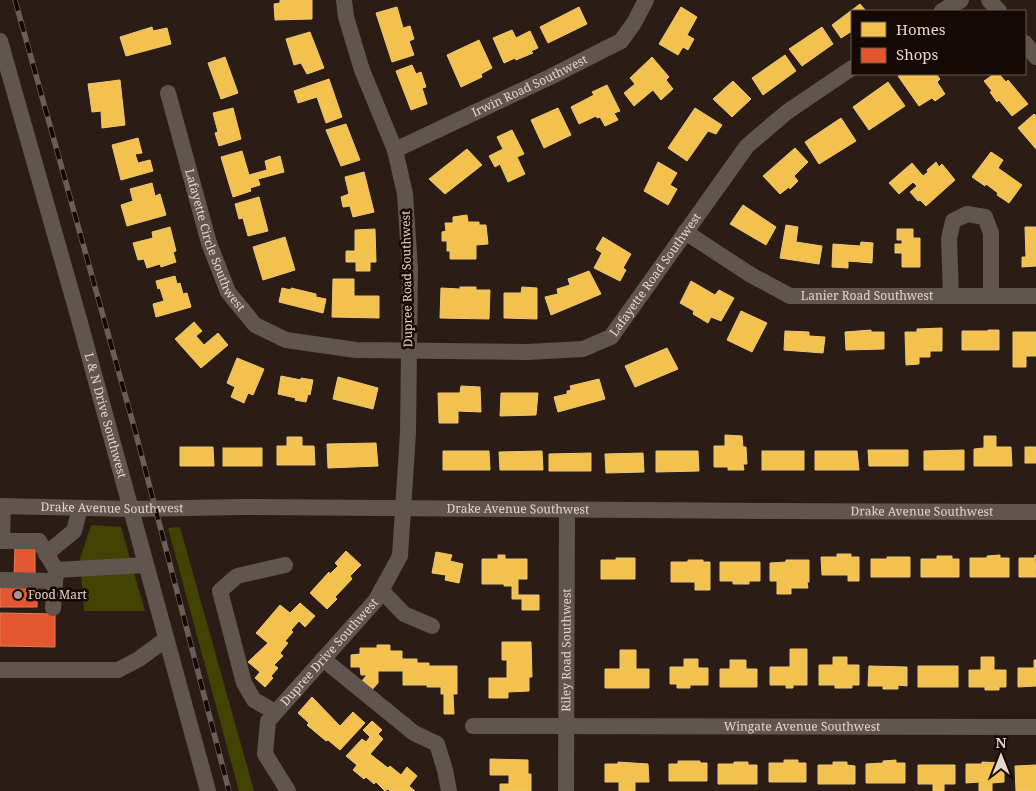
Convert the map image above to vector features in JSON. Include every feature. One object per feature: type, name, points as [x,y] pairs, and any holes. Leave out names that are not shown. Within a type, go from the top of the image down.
[{"type":"street","name":"Dupree Road Southwest","points":[[344,0],[346,17],[362,70],[395,150],[405,194],[410,268],[408,433],[403,509]]},
{"type":"street","name":"Irwin Road Southwest","points":[[395,150],[550,77],[621,41],[634,23],[646,0]]},
{"type":"street","points":[[944,10],[961,0]]},
{"type":"street","points":[[990,0],[998,10]]},
{"type":"street","name":"L & N Drive Southwest","points":[[0,41],[79,319],[208,791]]},
{"type":"street","points":[[1026,44],[1036,57]]},
{"type":"street","name":"Lafayette Road Southwest","points":[[312,343],[356,350],[527,352],[583,349],[612,337],[747,146],[787,112],[851,69]]},
{"type":"street","name":"Lafayette Circle Southwest","points":[[168,93],[209,243],[228,292],[255,325],[286,340],[312,343]]},
{"type":"street","points":[[951,296],[949,239],[953,221],[967,214],[985,217],[991,233],[991,296]]},
{"type":"street","name":"Lanier Road Southwest","points":[[685,232],[751,275],[790,296],[1036,296]]},
{"type":"street","points":[[1,506],[1,541],[39,541],[46,554],[56,575],[53,608]]},
{"type":"street","name":"Drake Avenue Southwest","points":[[1,506],[130,509],[242,507],[1036,512]]},
{"type":"street","points":[[46,554],[74,531],[80,508]]},
{"type":"street","name":"Dupree Drive Southwest","points":[[288,791],[265,754],[268,721],[376,600],[400,556],[403,509]]},
{"type":"street","name":"Riley Road Southwest","points":[[566,791],[567,510]]},
{"type":"street","points":[[0,580],[146,565]]},
{"type":"street","points":[[276,712],[254,700],[244,683],[220,591],[237,576],[285,565]]},
{"type":"street","points":[[381,590],[404,614],[432,626]]},
{"type":"street","points":[[0,670],[118,670],[139,659],[166,638]]},
{"type":"street","points":[[323,659],[414,733],[437,744],[449,791]]},
{"type":"street","name":"Wingate Avenue Southwest","points":[[473,726],[1036,727]]},
{"type":"shaded area","points":[[91,525],[121,527],[145,611],[84,611],[80,559]]},
{"type":"shaded area","points":[[180,527],[254,791],[239,791],[168,528]]},
{"type":"building: Homes","points":[[280,0],[312,0],[312,19],[275,20],[274,4],[280,3]]},
{"type":"building: Homes","points":[[860,4],[865,10],[852,10]]},
{"type":"building: Homes","points":[[397,7],[403,28],[410,26],[414,39],[409,41],[414,55],[392,62],[376,13]]},
{"type":"building: Homes","points":[[579,7],[587,24],[548,43],[540,27]]},
{"type":"building: Homes","points":[[681,7],[697,17],[687,35],[694,39],[688,50],[683,47],[678,55],[659,44]]},
{"type":"building: Homes","points":[[851,11],[851,32],[841,38],[832,25]]},
{"type":"building: Homes","points":[[152,27],[153,31],[167,28],[171,44],[126,56],[120,37]]},
{"type":"building: Homes","points":[[822,27],[833,44],[802,66],[789,49]]},
{"type":"building: Homes","points":[[512,30],[516,38],[530,31],[538,48],[531,51],[533,53],[504,63],[493,38]]},
{"type":"building: Homes","points":[[310,32],[324,68],[307,74],[301,63],[294,65],[286,39]]},
{"type":"building: Homes","points":[[479,40],[492,68],[481,74],[482,77],[461,87],[447,55]]},
{"type":"building: Homes","points":[[785,55],[796,71],[763,95],[752,78]]},
{"type":"building: Homes","points":[[225,57],[238,93],[221,99],[208,63]]},
{"type":"building: Homes","points":[[652,57],[669,77],[666,80],[673,89],[661,100],[653,90],[634,106],[624,93],[635,84],[630,78]]},
{"type":"building: Homes","points":[[412,65],[416,74],[421,72],[426,87],[422,88],[427,104],[411,110],[396,71]]},
{"type":"building: Homes","points":[[937,75],[940,79],[937,82],[945,94],[935,101],[932,98],[919,106],[898,76]]},
{"type":"building: Homes","points":[[993,75],[1000,75],[1006,82],[1008,80],[1028,104],[1012,116],[999,100],[997,102],[990,92],[992,91],[984,81]]},
{"type":"building: Homes","points":[[329,79],[342,117],[326,123],[317,97],[298,103],[294,91]]},
{"type":"building: Homes","points":[[120,80],[125,125],[102,128],[101,111],[92,112],[88,84]]},
{"type":"building: Homes","points":[[733,81],[751,99],[732,117],[713,99]]},
{"type":"building: Homes","points":[[888,82],[905,106],[869,130],[853,107]]},
{"type":"building: Homes","points":[[607,85],[620,111],[614,113],[618,120],[605,126],[600,117],[597,118],[596,116],[579,124],[571,107],[594,95],[592,92]]},
{"type":"building: Homes","points":[[233,108],[241,139],[219,146],[215,133],[218,132],[213,113]]},
{"type":"building: Homes","points":[[558,108],[571,135],[544,148],[531,120]]},
{"type":"building: Homes","points":[[695,108],[722,125],[716,134],[708,131],[687,161],[668,148]]},
{"type":"building: Homes","points":[[1034,114],[1036,116],[1036,149],[1018,128]]},
{"type":"building: Homes","points":[[841,118],[856,141],[819,164],[805,142]]},
{"type":"building: Homes","points":[[346,124],[360,160],[341,166],[326,130]]},
{"type":"building: Homes","points":[[512,130],[524,154],[517,157],[525,174],[508,182],[500,164],[495,167],[489,156],[503,149],[497,137]]},
{"type":"building: Homes","points":[[138,138],[142,153],[135,154],[138,163],[150,160],[153,171],[121,180],[112,145]]},
{"type":"building: Homes","points":[[795,148],[808,162],[794,176],[798,181],[790,189],[789,187],[780,194],[763,176]]},
{"type":"building: Homes","points":[[467,149],[482,165],[445,194],[429,179]]},
{"type":"building: Homes","points":[[242,151],[249,175],[267,170],[265,161],[280,156],[284,172],[258,179],[260,185],[250,188],[251,191],[233,197],[221,157]]},
{"type":"building: Homes","points":[[991,152],[1003,160],[998,168],[1022,185],[1009,203],[986,184],[985,186],[972,177]]},
{"type":"building: Homes","points":[[658,162],[677,173],[670,185],[677,189],[668,205],[644,191]]},
{"type":"building: Homes","points":[[936,162],[939,167],[942,164],[955,180],[926,206],[920,200],[918,201],[910,192],[917,186],[913,182],[899,194],[889,183],[912,163],[923,176]]},
{"type":"building: Homes","points":[[364,172],[374,212],[353,217],[350,206],[343,207],[341,197],[349,194],[345,177]]},
{"type":"building: Homes","points":[[152,183],[155,196],[160,194],[166,215],[127,226],[121,205],[133,201],[130,189]]},
{"type":"building: Homes","points":[[259,197],[268,231],[248,236],[243,218],[239,219],[235,204]]},
{"type":"building: Homes","points":[[743,205],[776,227],[766,245],[730,224]]},
{"type":"building: Homes","points":[[467,215],[468,222],[479,222],[479,225],[486,225],[488,244],[476,245],[476,259],[450,259],[450,251],[447,251],[447,241],[442,241],[442,232],[446,231],[445,223],[453,223],[453,217]]},
{"type":"building: Homes","points":[[786,225],[798,227],[796,242],[822,246],[819,264],[780,258]]},
{"type":"building: Homes","points":[[170,227],[176,251],[173,252],[176,262],[161,267],[160,264],[147,268],[144,259],[138,260],[133,243],[153,238],[152,232]]},
{"type":"building: Homes","points":[[1025,227],[1036,227],[1036,266],[1022,267],[1022,257],[1026,257]]},
{"type":"building: Homes","points":[[375,229],[376,262],[370,262],[370,271],[356,271],[356,262],[346,262],[346,251],[355,251],[355,230]]},
{"type":"building: Homes","points":[[897,229],[913,229],[913,238],[920,238],[920,267],[902,267],[902,253],[895,253],[895,244],[902,244],[902,240],[897,240]]},
{"type":"building: Homes","points":[[285,237],[295,270],[263,280],[253,247]]},
{"type":"building: Homes","points":[[603,237],[631,254],[623,268],[626,270],[620,281],[594,268],[602,253],[596,249]]},
{"type":"building: Homes","points":[[861,242],[873,243],[872,263],[848,261],[848,268],[832,267],[833,244],[860,246]]},
{"type":"building: Homes","points":[[589,271],[601,294],[551,315],[545,297],[558,294],[557,289],[570,285],[568,279]]},
{"type":"building: Homes","points":[[175,276],[177,284],[180,283],[183,294],[187,293],[191,307],[156,317],[153,304],[164,301],[156,281]]},
{"type":"building: Homes","points":[[333,279],[354,279],[354,296],[379,296],[379,318],[332,317]]},
{"type":"building: Homes","points":[[691,281],[715,295],[719,290],[734,298],[721,321],[711,317],[708,323],[693,314],[694,311],[680,303]]},
{"type":"building: Homes","points":[[460,287],[476,287],[476,290],[490,290],[489,319],[440,318],[441,288],[460,289]]},
{"type":"building: Homes","points":[[522,287],[537,288],[537,319],[504,318],[504,293],[521,293]]},
{"type":"building: Homes","points":[[282,288],[291,290],[291,288],[316,294],[316,297],[326,299],[323,313],[279,302]]},
{"type":"building: Homes","points":[[741,311],[767,323],[752,352],[727,340]]},
{"type":"building: Homes","points":[[194,322],[202,331],[196,336],[204,345],[218,333],[228,345],[201,368],[175,339]]},
{"type":"building: Homes","points":[[942,328],[942,351],[930,351],[930,357],[919,357],[919,364],[906,365],[905,332],[917,332],[917,329]]},
{"type":"building: Homes","points":[[871,330],[871,332],[884,332],[884,349],[846,350],[845,332]]},
{"type":"building: Homes","points":[[999,330],[999,350],[962,350],[962,331]]},
{"type":"building: Homes","points":[[785,331],[809,332],[809,336],[825,337],[823,353],[784,350]]},
{"type":"building: Homes","points":[[1013,332],[1036,332],[1036,356],[1026,356],[1026,367],[1013,367]]},
{"type":"building: Homes","points":[[667,348],[678,369],[635,387],[625,366]]},
{"type":"building: Homes","points":[[237,358],[264,369],[253,395],[248,393],[244,403],[231,397],[235,387],[227,383]]},
{"type":"building: Homes","points":[[281,376],[313,380],[310,395],[308,394],[306,402],[278,394]]},
{"type":"building: Homes","points":[[338,377],[378,388],[373,409],[333,399]]},
{"type":"building: Homes","points":[[599,379],[605,399],[558,412],[554,397],[567,394],[567,391],[571,390],[570,386]]},
{"type":"building: Homes","points":[[461,386],[480,387],[481,412],[458,411],[458,423],[439,423],[438,393],[460,393]]},
{"type":"building: Homes","points":[[501,393],[538,393],[536,415],[500,416]]},
{"type":"building: Homes","points":[[725,435],[742,436],[743,447],[746,447],[747,464],[743,464],[744,470],[728,470],[728,467],[714,467],[714,446],[725,446]]},
{"type":"building: Homes","points":[[984,436],[996,436],[996,447],[1011,447],[1012,466],[974,466],[974,449],[984,448]]},
{"type":"building: Homes","points":[[287,437],[302,437],[302,446],[314,446],[315,465],[277,465],[277,446],[287,446]]},
{"type":"building: Homes","points":[[376,443],[378,466],[328,468],[327,444]]},
{"type":"building: Homes","points":[[180,447],[213,447],[214,466],[180,466]]},
{"type":"building: Homes","points":[[1025,447],[1036,447],[1036,463],[1025,463]]},
{"type":"building: Homes","points":[[223,448],[262,448],[262,466],[223,466]]},
{"type":"building: Homes","points":[[868,450],[908,450],[908,466],[869,466]]},
{"type":"building: Homes","points":[[964,450],[964,470],[924,470],[924,451]]},
{"type":"building: Homes","points":[[443,451],[489,451],[490,470],[443,470]]},
{"type":"building: Homes","points":[[542,451],[543,470],[500,470],[499,452]]},
{"type":"building: Homes","points":[[656,451],[698,451],[699,471],[656,472]]},
{"type":"building: Homes","points":[[762,451],[804,451],[804,470],[762,470]]},
{"type":"building: Homes","points":[[815,451],[857,451],[859,470],[815,470]]},
{"type":"building: Homes","points":[[591,453],[591,471],[549,471],[549,454]]},
{"type":"building: Homes","points":[[643,453],[644,472],[606,473],[605,454]]},
{"type":"building: Homes","points":[[346,551],[361,565],[350,576],[352,579],[335,597],[337,599],[327,609],[310,593],[329,572],[330,574],[338,566],[335,563]]},
{"type":"building: Homes","points":[[436,552],[452,555],[450,561],[463,564],[459,583],[445,580],[446,575],[432,573]]},
{"type":"building: Homes","points":[[837,554],[851,554],[851,557],[859,557],[859,581],[848,581],[848,575],[822,575],[821,557],[837,557]]},
{"type":"building: Homes","points":[[498,555],[505,555],[505,559],[527,559],[527,579],[518,579],[518,595],[539,595],[539,610],[522,610],[522,599],[512,599],[512,586],[482,584],[482,559],[498,559]]},
{"type":"building: Homes","points":[[1000,555],[1000,558],[1009,558],[1009,577],[970,577],[970,558],[987,558],[987,556]]},
{"type":"building: Homes","points":[[1035,555],[1036,577],[1019,577],[1019,558],[1035,558]]},
{"type":"building: Homes","points":[[937,556],[952,556],[952,559],[959,559],[959,577],[921,577],[921,559],[937,559]]},
{"type":"building: Homes","points":[[887,557],[910,557],[910,577],[871,577],[871,559],[887,559]]},
{"type":"building: Homes","points":[[616,558],[635,558],[635,579],[601,579],[601,560],[616,560]]},
{"type":"building: Homes","points":[[688,560],[710,562],[710,590],[695,590],[695,582],[671,582],[671,562],[688,562]]},
{"type":"building: Homes","points":[[786,560],[809,560],[808,588],[791,588],[791,594],[777,594],[777,581],[770,581],[770,563],[786,562]]},
{"type":"building: Homes","points":[[720,562],[760,562],[760,581],[749,581],[749,584],[733,584],[733,581],[720,581]]},
{"type":"building: Homes","points":[[300,603],[315,616],[305,627],[299,621],[291,630],[293,632],[285,641],[288,643],[280,653],[283,656],[274,665],[278,668],[271,676],[273,678],[265,687],[255,678],[260,672],[248,662],[268,643],[256,633],[280,605],[290,613]]},
{"type":"building: Homes","points":[[502,642],[531,642],[532,677],[529,677],[529,691],[508,692],[508,698],[489,698],[489,678],[507,678],[507,660],[502,660]]},
{"type":"building: Homes","points":[[377,645],[390,645],[390,651],[402,651],[402,659],[417,659],[417,663],[429,663],[429,666],[457,666],[457,694],[453,694],[454,714],[444,714],[444,694],[441,694],[441,687],[403,685],[403,671],[378,671],[378,683],[370,692],[360,683],[367,675],[361,675],[360,667],[351,667],[351,655],[360,654],[360,648],[377,648]]},
{"type":"building: Homes","points":[[790,649],[807,649],[807,685],[793,685],[793,688],[786,688],[786,685],[770,685],[770,667],[790,667]]},
{"type":"building: Homes","points":[[620,650],[636,650],[636,669],[649,669],[649,688],[605,688],[605,669],[620,669]]},
{"type":"building: Homes","points":[[833,657],[847,657],[847,665],[859,665],[859,685],[852,685],[852,688],[835,688],[835,685],[819,685],[819,665],[833,665]]},
{"type":"building: Homes","points":[[981,657],[994,657],[994,670],[1006,670],[1006,687],[999,687],[999,690],[985,690],[985,687],[969,687],[969,670],[981,670]]},
{"type":"building: Homes","points":[[684,659],[698,659],[698,668],[708,668],[708,685],[690,685],[690,688],[677,688],[677,684],[670,684],[670,667],[684,667]]},
{"type":"building: Homes","points":[[730,660],[746,660],[746,669],[757,669],[757,687],[720,687],[720,669],[730,669]]},
{"type":"building: Homes","points":[[1034,660],[1036,660],[1036,686],[1018,687],[1018,668],[1034,668]]},
{"type":"building: Homes","points":[[869,666],[907,667],[907,686],[898,685],[898,689],[883,689],[883,686],[868,686]]},
{"type":"building: Homes","points":[[918,666],[958,666],[958,687],[918,687]]},
{"type":"building: Homes","points":[[312,697],[340,726],[353,712],[365,723],[340,750],[307,725],[309,723],[298,713]]},
{"type":"building: Homes","points":[[372,721],[382,730],[378,734],[383,739],[370,754],[401,775],[407,767],[417,776],[409,786],[415,791],[390,791],[388,789],[385,791],[376,782],[374,784],[366,777],[364,779],[353,770],[357,765],[346,756],[362,739],[366,742],[370,737],[363,730]]},
{"type":"building: Homes","points":[[490,759],[528,760],[528,774],[531,774],[531,791],[500,791],[500,784],[509,784],[509,775],[490,775]]},
{"type":"building: Homes","points":[[784,760],[798,760],[798,763],[806,763],[806,782],[769,782],[769,763],[784,763]]},
{"type":"building: Homes","points":[[896,760],[896,763],[905,763],[905,783],[866,783],[866,764]]},
{"type":"building: Homes","points":[[678,761],[700,761],[700,763],[707,763],[707,781],[669,781],[669,764],[678,764]]},
{"type":"building: Homes","points":[[618,762],[648,764],[649,782],[635,782],[635,791],[619,791],[619,782],[605,782],[605,764],[618,764]]},
{"type":"building: Homes","points":[[734,762],[748,762],[748,765],[757,765],[757,784],[718,784],[718,764],[734,764]]},
{"type":"building: Homes","points":[[833,762],[847,762],[847,765],[855,766],[855,784],[818,784],[818,765],[833,765]]},
{"type":"building: Homes","points":[[982,762],[1004,763],[1004,782],[992,783],[992,791],[979,791],[979,782],[966,783],[966,764],[982,764]]},
{"type":"building: Homes","points":[[918,765],[955,765],[955,784],[944,784],[944,791],[933,791],[933,784],[918,784]]},
{"type":"building: Homes","points":[[1036,765],[1036,791],[1016,791],[1015,766]]},
{"type":"building: Shops","points":[[15,546],[35,547],[35,578],[14,577]]},
{"type":"building: Shops","name":"Food Mart","points":[[0,584],[37,584],[37,607],[0,607]]},
{"type":"building: Shops","points":[[0,613],[55,614],[55,647],[0,646]]},
{"type":"railway","points":[[15,0],[136,434],[229,791]]},
{"type":"place","name":"Food Mart","points":[[18,595]]}]
